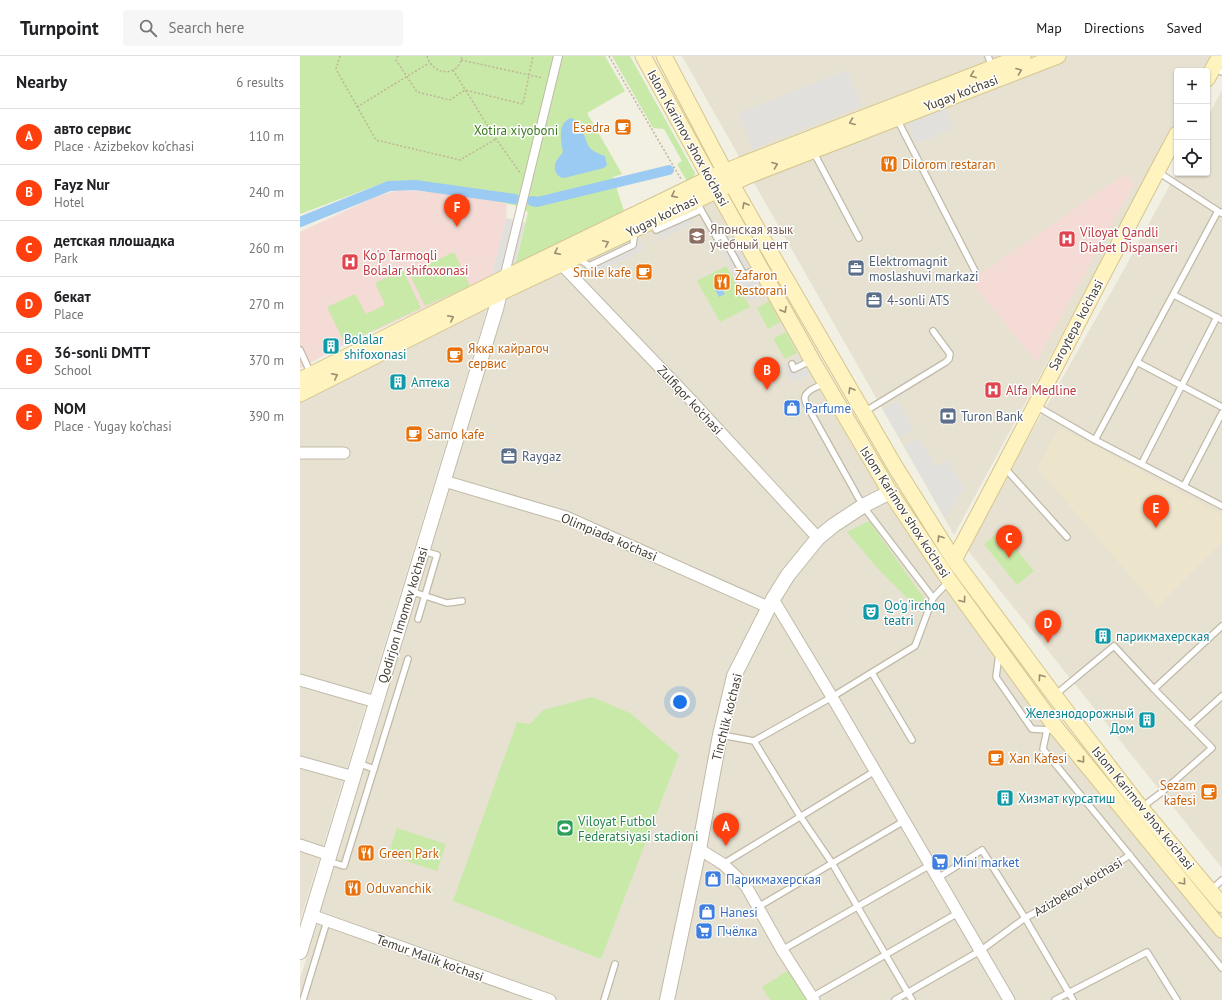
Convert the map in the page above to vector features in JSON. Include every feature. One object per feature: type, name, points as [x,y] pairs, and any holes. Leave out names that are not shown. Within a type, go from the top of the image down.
[{"type":"main road","name":"Islom Karimov shox ko'chasi","points":[[643,56],[812,360],[890,492],[1052,729],[1161,856],[1222,930]]},
{"type":"main road","name":"Islom Karimov shox ko'chasi","points":[[664,56],[729,177],[896,468],[954,560],[1054,696],[1141,808],[1222,905]]},
{"type":"main road","name":"Yugay ko'chasi","points":[[300,394],[500,293],[636,229],[695,199],[713,184],[990,62],[1023,56]]},
{"type":"main road","name":"Yugay ko'chasi","points":[[729,177],[813,150],[1058,56]]},
{"type":"main road","name":"Saroytepa ko'chasi","points":[[954,560],[1174,140]]},
{"type":"main road","name":"Yugay ko'chasi","points":[[306,377],[504,278],[695,199]]},
{"type":"main road","points":[[1161,856],[1169,859],[1174,853],[1175,848]]},
{"type":"street","points":[[504,278],[558,56]]},
{"type":"street","name":"Zulfiqor ko'chasi","points":[[561,264],[689,398],[818,538]]},
{"type":"street","name":"Qodirjon Imomov ko'chasi","points":[[300,952],[303,930],[311,915],[354,777],[504,278]]},
{"type":"street","points":[[300,453],[344,453]]},
{"type":"street","name":"Olimpiada ko'chasi","points":[[444,481],[566,517],[771,603]]},
{"type":"street","name":"Tinchlik ko'chasi","points":[[667,1000],[699,849],[720,734],[734,676],[771,603],[788,575],[818,538],[834,525],[863,506],[890,492]]},
{"type":"street","points":[[771,603],[832,697],[1010,1000]]},
{"type":"street","points":[[300,680],[376,702]]},
{"type":"street","points":[[300,762],[354,777]]},
{"type":"street","points":[[300,845],[329,858]]},
{"type":"street","points":[[699,849],[723,864],[746,886],[782,950],[813,998]]},
{"type":"street","name":"Temur Malik ko'chasi","points":[[311,915],[550,1000]]},
{"type":"lane","points":[[896,118],[975,271]]},
{"type":"lane","points":[[813,150],[859,238]]},
{"type":"lane","points":[[1095,440],[1174,295],[1221,213],[1157,171]]},
{"type":"lane","points":[[656,230],[695,199],[717,238],[722,235],[744,275],[760,267]]},
{"type":"lane","points":[[1142,463],[1182,386],[1220,318],[1174,295]]},
{"type":"lane","points":[[864,412],[949,359],[950,354],[933,331]]},
{"type":"lane","points":[[300,350],[306,377]]},
{"type":"lane","points":[[792,364],[794,369],[812,360]]},
{"type":"lane","points":[[1137,362],[1222,407]]},
{"type":"lane","points":[[826,383],[806,395],[805,401],[863,506],[933,598]]},
{"type":"lane","points":[[1035,405],[1095,440],[1142,463],[1222,506]]},
{"type":"lane","points":[[1184,486],[1222,413]]},
{"type":"lane","points":[[1004,467],[1066,537]]},
{"type":"lane","points":[[418,619],[437,555],[422,550]]},
{"type":"lane","points":[[720,734],[754,741],[832,697],[915,646],[933,598],[949,580]]},
{"type":"lane","points":[[410,590],[447,603],[462,601]]},
{"type":"lane","points":[[1154,688],[1222,626]]},
{"type":"lane","points":[[1054,696],[1114,646],[1212,748],[1162,792],[1141,808]]},
{"type":"lane","points":[[1000,651],[996,677],[1032,729],[1052,729],[1043,749],[1222,968]]},
{"type":"lane","points":[[329,858],[344,866],[408,659]]},
{"type":"lane","points":[[872,673],[912,740]]},
{"type":"lane","points":[[1190,725],[1222,696]]},
{"type":"lane","points":[[754,741],[800,816],[832,863],[912,1000]]},
{"type":"lane","points":[[358,763],[374,769]]},
{"type":"lane","points":[[723,864],[875,770]]},
{"type":"lane","points":[[758,907],[904,821]]},
{"type":"lane","name":"Azizbekov ko'chasi","points":[[938,878],[982,850],[1025,918],[1073,1000]]},
{"type":"lane","name":"Azizbekov ko'chasi","points":[[895,1000],[980,951],[1025,918],[1078,888],[1130,855]]},
{"type":"lane","points":[[782,950],[930,865]]},
{"type":"lane","points":[[1210,891],[1222,880]]},
{"type":"lane","points":[[813,998],[958,913]]},
{"type":"lane","points":[[303,1000],[327,921]]},
{"type":"lane","points":[[1055,1000],[1147,952],[1177,1000]]},
{"type":"lane","points":[[604,1000],[615,964]]},
{"type":"path","points":[[340,56],[336,69],[376,140],[460,160],[496,139]]},
{"type":"path","points":[[398,56],[396,60],[417,92],[450,100],[465,90],[523,104],[533,56]]},
{"type":"path","points":[[427,56],[429,63],[436,70],[444,72],[453,70],[458,66],[462,60],[462,56]]},
{"type":"path","points":[[609,56],[695,199]]},
{"type":"path","points":[[462,60],[552,80]]},
{"type":"path","points":[[357,106],[429,63]]},
{"type":"path","points":[[453,70],[496,139],[527,183]]},
{"type":"shaded area","points":[[682,56],[1213,56],[1207,68],[1174,68],[1174,127],[954,535]]},
{"type":"shaded area","points":[[848,70],[862,106],[752,149],[738,113]]},
{"type":"shaded area","points":[[1222,90],[1222,868],[966,548],[1122,273],[1175,176],[1210,176],[1210,112]]},
{"type":"shaded area","points":[[942,101],[954,128],[916,144],[905,117]]},
{"type":"shaded area","name":"Viloyat Qandli Diabet Dispanseri","points":[[1126,173],[1134,184],[1036,362],[979,292],[973,279]]},
{"type":"shaded area","points":[[400,190],[461,194],[507,204],[506,218],[491,278],[342,346],[300,368],[300,232],[377,196]]},
{"type":"shaded area","points":[[715,191],[783,316],[821,392],[888,505],[1001,666],[1222,937],[1222,1000],[300,1000],[300,979],[510,289]]},
{"type":"shaded area","points":[[686,210],[693,223],[659,240],[652,227]]},
{"type":"shaded area","points":[[506,218],[525,223],[515,266],[491,278]]},
{"type":"shaded area","points":[[636,233],[644,249],[590,276],[582,261]]},
{"type":"shaded area","points":[[732,236],[765,294],[749,302],[717,244]]},
{"type":"shaded area","points":[[489,301],[480,333],[300,921],[300,395]]},
{"type":"shaded area","points":[[801,356],[810,374],[792,383],[783,366]]},
{"type":"shaded area","points":[[898,401],[914,430],[899,438],[883,409]]},
{"type":"shaded area","points":[[1059,427],[1222,515],[1222,542],[1157,607],[1037,468]]},
{"type":"shaded area","points":[[919,438],[936,467],[948,461],[964,488],[945,518],[904,446]]},
{"type":"green space","name":"Xotira xiyoboni","points":[[300,56],[605,56],[625,91],[587,113],[622,174],[613,177],[624,211],[515,266],[528,212],[518,206],[461,194],[383,183],[300,214]]},
{"type":"green space","points":[[612,56],[630,56],[695,173],[694,178],[688,183],[677,164],[682,161],[664,129],[653,128]]},
{"type":"green space","points":[[454,252],[470,286],[425,306],[409,273]]},
{"type":"green space","points":[[726,266],[750,307],[720,322],[697,281]]},
{"type":"green space","points":[[403,270],[421,308],[345,344],[327,307],[355,294],[366,314],[385,305],[375,283]]},
{"type":"green space","points":[[769,301],[780,322],[768,329],[757,308]]},
{"type":"green space","points":[[786,332],[797,353],[785,359],[773,339]]},
{"type":"green space","points":[[869,521],[926,601],[921,612],[879,570],[847,532]]},
{"type":"green space","points":[[1001,530],[1034,571],[1017,585],[984,544]]},
{"type":"green space","name":"Viloyat Futbol Federatsiyasi stadioni","points":[[592,697],[630,713],[679,755],[601,959],[453,901],[517,722],[530,724],[543,710]]},
{"type":"green space","points":[[397,828],[446,844],[437,871],[388,855]]},
{"type":"green space","points":[[789,970],[807,1000],[770,1000],[762,987]]},
{"type":"water","points":[[571,118],[581,127],[590,148],[593,151],[605,156],[607,165],[604,168],[564,178],[557,174],[555,166],[557,160],[563,152],[561,137],[562,128],[567,120]]},
{"type":"water","points":[[719,284],[725,294],[719,297],[714,287]]},
{"type":"waterway","points":[[532,201],[537,202],[669,170]]},
{"type":"waterway","points":[[300,222],[389,186],[415,185],[515,199]]},
{"type":"place","name":"Esedra","points":[[623,127]]},
{"type":"place","name":"Dilorom restaran","points":[[889,164]]},
{"type":"place","name":"NOM","points":[[457,227]]},
{"type":"place","name":"Японская язык учебный цент","points":[[697,236]]},
{"type":"place","name":"Viloyat Qandli Diabet Dispanseri","points":[[1067,239]]},
{"type":"place","name":"Ko'p Tarmoqli Bolalar shifoxonasi","points":[[350,262]]},
{"type":"place","name":"Elektromagnit moslashuvi markazi","points":[[856,268]]},
{"type":"place","name":"Smile kafe","points":[[644,272]]},
{"type":"place","name":"Zafaron Restorani","points":[[722,282]]},
{"type":"place","name":"4-sonli ATS","points":[[874,300]]},
{"type":"place","name":"Bolalar shifoxonasi","points":[[331,346]]},
{"type":"place","name":"Якка кайрагоч сервис","points":[[455,355]]},
{"type":"place","name":"Аптека","points":[[398,382]]},
{"type":"place","name":"Fayz Nur","points":[[767,390]]},
{"type":"place","name":"Alfa Medline","points":[[993,390]]},
{"type":"place","name":"Parfume","points":[[792,408]]},
{"type":"place","name":"Turon Bank","points":[[948,416]]},
{"type":"place","name":"Samo kafe","points":[[414,434]]},
{"type":"place","name":"Raygaz","points":[[509,456]]},
{"type":"place","name":"36-sonli DMTT","points":[[1156,528]]},
{"type":"place","name":"детская плошадка","points":[[1009,558]]},
{"type":"place","name":"Qo'g'irchoq teatri","points":[[871,612]]},
{"type":"place","name":"парикмахерская","points":[[1103,636]]},
{"type":"place","name":"бекат","points":[[1048,643]]},
{"type":"place","name":"Железнодорожный Дом","points":[[1147,720]]},
{"type":"place","name":"Xan Kafesi","points":[[996,758]]},
{"type":"place","name":"Sezam kafesi","points":[[1209,792]]},
{"type":"place","name":"Хизмат курсатиш","points":[[1005,798]]},
{"type":"place","name":"Viloyat Futbol Federatsiyasi stadioni","points":[[565,828]]},
{"type":"place","name":"авто сервис","points":[[726,846]]},
{"type":"place","name":"Green Park","points":[[366,853]]},
{"type":"place","name":"Mini market","points":[[940,862]]},
{"type":"place","name":"Парикмахерская","points":[[713,879]]},
{"type":"place","name":"Oduvanchik","points":[[353,888]]},
{"type":"place","name":"Hanesi","points":[[707,912]]},
{"type":"place","name":"Пчёлка","points":[[704,931]]}]
